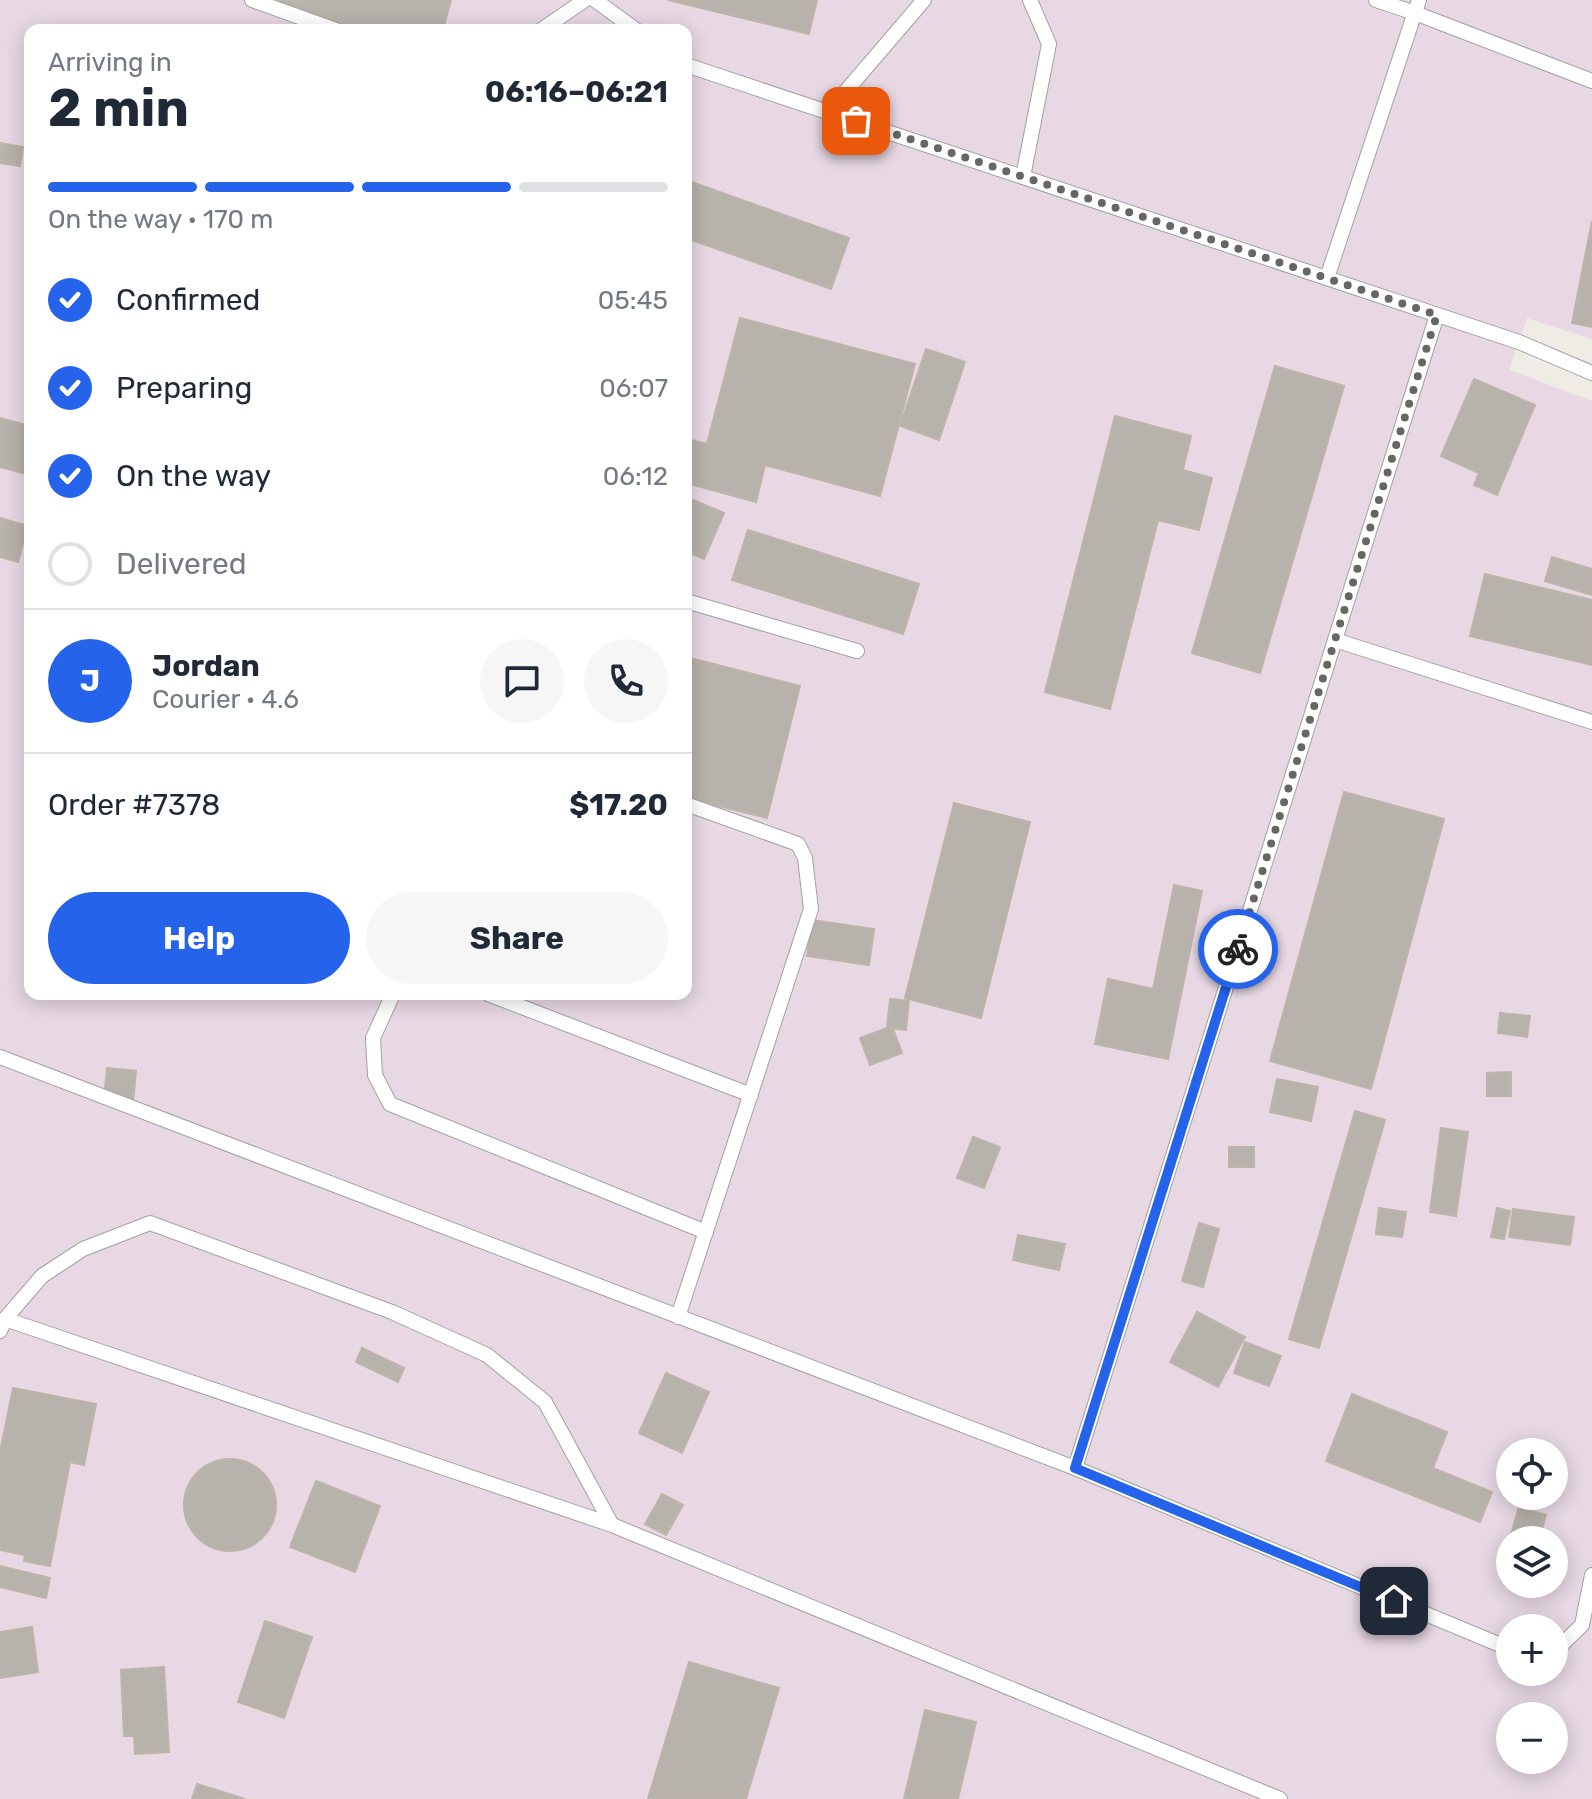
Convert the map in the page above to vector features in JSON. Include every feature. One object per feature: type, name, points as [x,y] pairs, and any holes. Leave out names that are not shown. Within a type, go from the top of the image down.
[{"type":"lane","points":[[252,0],[319,24]]},
{"type":"lane","points":[[550,24],[585,0]]},
{"type":"lane","points":[[595,0],[628,24]]},
{"type":"lane","points":[[828,112],[924,0]]},
{"type":"lane","points":[[1023,177],[1049,44],[1030,0]]},
{"type":"lane","points":[[1376,0],[1417,6],[1592,81]]},
{"type":"lane","points":[[1327,278],[1417,6]]},
{"type":"lane","points":[[692,67],[1519,342],[1592,373]]},
{"type":"lane","points":[[1075,1468],[1437,315]]},
{"type":"lane","points":[[692,603],[857,651]]},
{"type":"lane","points":[[1335,640],[1592,722]]},
{"type":"lane","points":[[678,1317],[811,909],[805,858],[798,844],[692,806]]},
{"type":"lane","points":[[390,1000],[373,1038],[375,1075],[390,1104],[706,1232]]},
{"type":"lane","points":[[504,1000],[751,1095]]},
{"type":"lane","points":[[0,1057],[1075,1468],[1496,1643]]},
{"type":"lane","points":[[612,1525],[545,1402],[487,1355],[392,1312],[150,1223],[83,1249],[42,1276],[2,1325],[612,1525],[1280,1799]]},
{"type":"lane","points":[[1568,1638],[1582,1625],[1592,1575]]},
{"type":"shaded area","points":[[0,0],[1592,0],[1592,339],[1527,318],[1509,370],[1592,401],[1592,1799],[0,1799]]},
{"type":"building","points":[[252,0],[451,0],[445,24],[338,24]]},
{"type":"building","points":[[668,0],[817,0],[809,34]]},
{"type":"building","points":[[0,143],[23,147],[20,166],[0,163]]},
{"type":"building","points":[[692,182],[849,238],[831,289],[692,240]]},
{"type":"building","points":[[1592,221],[1592,327],[1572,323]]},
{"type":"building","points":[[740,318],[915,364],[880,496],[765,465],[756,502],[692,485],[692,440],[707,444]]},
{"type":"building","points":[[926,349],[965,362],[939,440],[900,426]]},
{"type":"building","points":[[1275,366],[1344,386],[1260,673],[1192,653]]},
{"type":"building","points":[[1474,379],[1535,405],[1497,495],[1474,485],[1479,473],[1441,456]]},
{"type":"building","points":[[1115,416],[1191,436],[1183,470],[1212,478],[1199,530],[1158,520],[1110,709],[1045,692]]},
{"type":"building","points":[[0,418],[24,424],[24,473],[0,467]]},
{"type":"building","points":[[692,500],[724,513],[704,559],[692,554]]},
{"type":"building","points":[[0,518],[24,525],[24,540],[18,562],[0,557]]},
{"type":"building","points":[[748,530],[919,584],[903,634],[732,580]]},
{"type":"building","points":[[1552,557],[1592,569],[1592,595],[1545,581]]},
{"type":"building","points":[[1485,574],[1592,600],[1592,665],[1470,636]]},
{"type":"building","points":[[692,659],[800,686],[767,818],[692,799]]},
{"type":"building","points":[[1344,792],[1444,819],[1371,1089],[1270,1061]]},
{"type":"building","points":[[954,803],[1030,822],[981,1018],[905,998]]},
{"type":"building","points":[[1174,885],[1202,891],[1168,1059],[1095,1044],[1108,979],[1153,989]]},
{"type":"building","points":[[812,920],[874,929],[869,965],[807,956]]},
{"type":"building","points":[[890,999],[909,1001],[906,1030],[887,1028]]},
{"type":"building","points":[[1500,1013],[1530,1016],[1527,1037],[1498,1033]]},
{"type":"building","points":[[892,1026],[902,1053],[870,1065],[860,1038]]},
{"type":"building","points":[[107,1068],[136,1071],[133,1103],[104,1099]]},
{"type":"building","points":[[1511,1072],[1511,1096],[1487,1096],[1487,1073]]},
{"type":"building","points":[[1277,1079],[1318,1087],[1311,1121],[1270,1112]]},
{"type":"building","points":[[1355,1111],[1385,1120],[1319,1348],[1289,1339]]},
{"type":"building","points":[[1441,1128],[1468,1132],[1456,1216],[1430,1212]]},
{"type":"building","points":[[973,1137],[1000,1147],[984,1188],[957,1178]]},
{"type":"building","points":[[1229,1147],[1254,1147],[1254,1167],[1229,1167]]},
{"type":"building","points":[[1379,1208],[1406,1212],[1402,1237],[1376,1234]]},
{"type":"building","points":[[1497,1208],[1510,1211],[1504,1239],[1491,1237]]},
{"type":"building","points":[[1513,1209],[1574,1217],[1570,1245],[1509,1237]]},
{"type":"building","points":[[1199,1223],[1219,1229],[1203,1287],[1182,1281]]},
{"type":"building","points":[[1018,1235],[1065,1244],[1059,1270],[1013,1260]]},
{"type":"building","points":[[1197,1312],[1245,1337],[1218,1387],[1170,1362]]},
{"type":"building","points":[[1245,1342],[1281,1356],[1269,1386],[1234,1373]]},
{"type":"building","points":[[362,1348],[404,1368],[398,1382],[356,1362]]},
{"type":"building","points":[[666,1373],[709,1392],[682,1453],[639,1433]]},
{"type":"building","points":[[13,1388],[96,1404],[84,1465],[70,1462],[50,1566],[24,1561],[25,1555],[0,1550],[0,1452]]},
{"type":"building","points":[[1352,1394],[1447,1432],[1433,1468],[1492,1492],[1480,1522],[1326,1461]]},
{"type":"building","points":[[230,1459],[248,1462],[263,1472],[273,1487],[276,1505],[273,1523],[263,1538],[248,1548],[230,1551],[212,1548],[197,1538],[187,1523],[184,1505],[187,1487],[197,1472],[212,1462]]},
{"type":"building","points":[[316,1481],[380,1506],[355,1572],[290,1547]]},
{"type":"building","points":[[662,1494],[683,1505],[666,1535],[645,1524]]},
{"type":"building","points":[[1518,1510],[1546,1515],[1543,1526],[1513,1526]]},
{"type":"building","points":[[0,1566],[50,1578],[46,1598],[0,1587]]},
{"type":"building","points":[[265,1621],[312,1637],[284,1718],[238,1702]]},
{"type":"building","points":[[32,1627],[38,1672],[0,1678],[0,1632]]},
{"type":"building","points":[[689,1662],[779,1688],[746,1799],[648,1799]]},
{"type":"building","points":[[164,1667],[169,1752],[135,1754],[134,1736],[124,1736],[121,1670]]},
{"type":"building","points":[[925,1710],[976,1722],[958,1799],[904,1799]]},
{"type":"building","points":[[197,1784],[245,1799],[192,1799]]},
{"type":"way so far","points":[[856,121],[1437,315],[1238,949]]},
{"type":"route","points":[[1238,949],[1075,1468],[1394,1601]]}]
